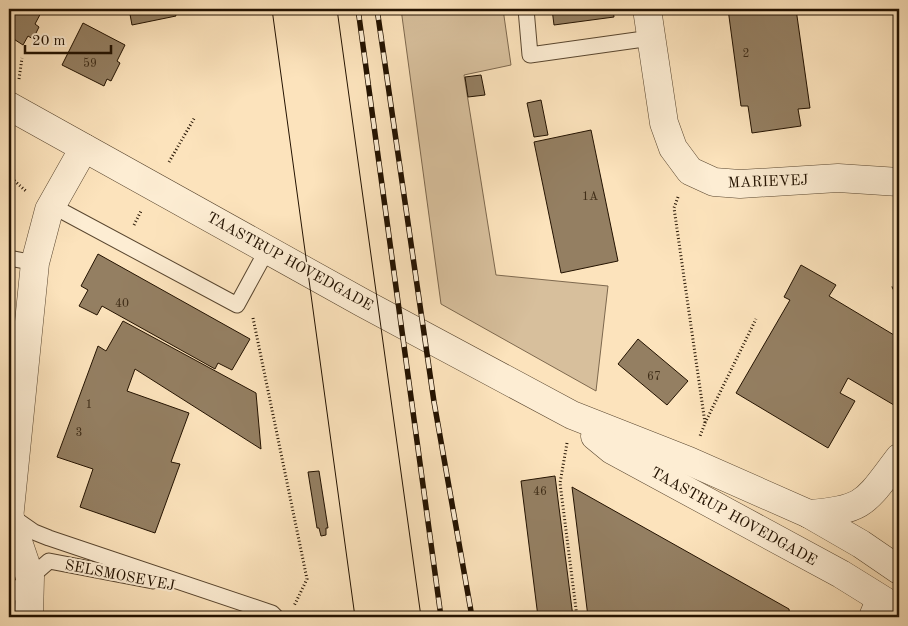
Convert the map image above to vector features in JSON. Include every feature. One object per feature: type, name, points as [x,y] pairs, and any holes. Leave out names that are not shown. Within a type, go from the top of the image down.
[{"type":"street","name":"MARIEVEJ","points":[[648,9],[664,123],[673,148],[690,171],[714,182],[740,184],[838,178],[899,182]]},
{"type":"street","name":"TAASTRUP HOVEDGADE","points":[[9,106],[267,250],[572,415],[689,462],[809,514],[897,563]]},
{"type":"street","points":[[9,519],[22,260],[84,148]]},
{"type":"street","name":"TAASTRUP HOVEDGADE","points":[[572,415],[612,450],[841,574],[884,609]]},
{"type":"street","points":[[809,514],[835,512],[862,503],[899,458]]},
{"type":"street","points":[[9,515],[30,577],[29,617]]},
{"type":"street","points":[[884,609],[897,563]]},
{"type":"lane","points":[[526,9],[530,55],[651,38]]},
{"type":"lane","points":[[49,210],[60,210],[237,305],[267,250]]},
{"type":"lane","name":"SELSMOSEVEJ","points":[[9,515],[34,532],[49,538],[272,613],[276,617]]},
{"type":"lane","name":"SELSMOSEVEJ","points":[[9,596],[50,561],[214,593]]},
{"type":"path","points":[[180,142],[195,117]]},
{"type":"path","points":[[690,171],[674,208],[705,423]]},
{"type":"path","points":[[892,288],[899,285]]},
{"type":"path","points":[[237,305],[254,320],[307,579],[292,610]]},
{"type":"path","points":[[689,462],[705,423],[756,319]]},
{"type":"path","points":[[572,415],[560,483],[577,617]]},
{"type":"path","points":[[814,617],[815,614],[821,617]]},
{"type":"shaded area","points":[[401,9],[503,9],[511,65],[464,75],[496,275],[608,286],[596,391],[441,304]]},
{"type":"building","points":[[9,9],[43,9],[35,24],[39,27],[33,39],[28,36],[23,45],[9,36]]},
{"type":"building","points":[[129,9],[174,9],[176,16],[132,25]]},
{"type":"building","points":[[552,9],[613,9],[614,17],[554,25]]},
{"type":"building","points":[[728,9],[796,9],[810,108],[798,109],[801,126],[752,133],[748,106],[741,106]]},
{"type":"building","points":[[83,23],[125,45],[117,61],[120,63],[111,81],[107,79],[104,86],[62,65]]},
{"type":"building","points":[[481,75],[485,95],[468,97],[465,77]]},
{"type":"building","points":[[541,100],[548,135],[534,137],[527,103]]},
{"type":"building","points":[[591,130],[618,261],[561,273],[534,142]]},
{"type":"building","points":[[98,254],[250,339],[232,370],[218,363],[215,369],[102,306],[97,315],[79,306],[88,290],[81,286]]},
{"type":"building","points":[[801,265],[836,285],[829,296],[899,338],[899,408],[848,378],[840,393],[855,401],[828,448],[736,393],[790,300],[784,297]]},
{"type":"building","points":[[123,321],[256,393],[261,449],[135,369],[127,391],[189,413],[171,462],[180,464],[155,533],[80,507],[93,469],[57,457],[98,346],[106,351]]},
{"type":"building","points":[[638,339],[688,381],[667,405],[618,364]]},
{"type":"building","points":[[319,471],[328,528],[326,528],[326,535],[321,536],[319,528],[317,528],[308,472]]},
{"type":"building","points":[[555,476],[573,617],[538,617],[521,481]]},
{"type":"building","points":[[572,487],[789,609],[790,617],[588,617]]},
{"type":"building","points":[[180,612],[181,617],[145,617]]},
{"type":"tram line","points":[[272,9],[355,617]]},
{"type":"tram line","points":[[337,9],[421,617]]},
{"type":"railway","points":[[358,9],[441,617]]},
{"type":"railway","points":[[377,9],[434,402],[472,617]]}]
